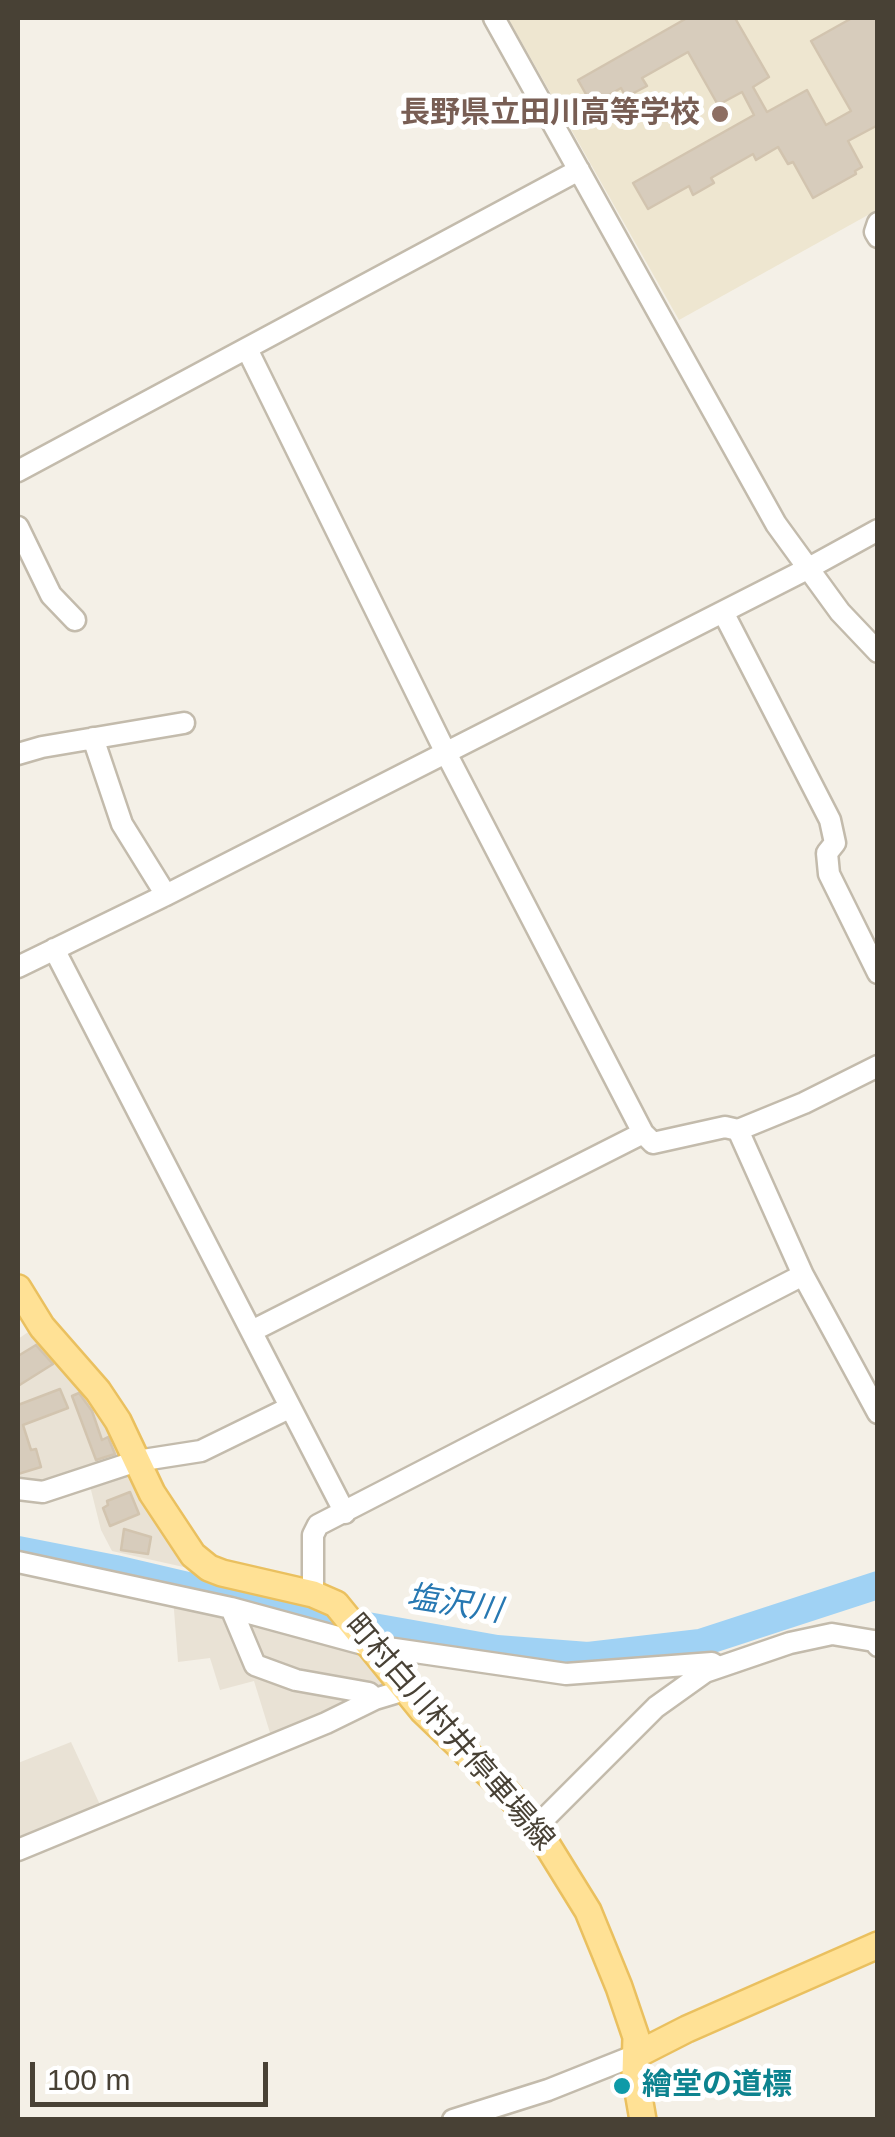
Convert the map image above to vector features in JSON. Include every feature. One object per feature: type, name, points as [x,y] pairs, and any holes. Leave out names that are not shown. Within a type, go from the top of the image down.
[{"type":"main road","name":"町村白川村井停車場線","points":[[18,1288],[42,1327],[98,1391],[118,1422],[181,1542],[209,1568],[260,1584],[313,1594],[343,1610],[404,1690],[503,1788],[536,1827],[588,1910],[636,2037],[635,2074],[643,2120]]},
{"type":"main road","points":[[636,2055],[878,1945]]},
{"type":"street","points":[[494,18],[776,524],[840,612],[878,652]]},
{"type":"street","points":[[18,471],[579,170]]},
{"type":"street","points":[[878,223],[874,232],[878,237]]},
{"type":"street","points":[[247,348],[445,751],[643,1133],[652,1142],[725,1127],[738,1130],[878,1066]]},
{"type":"street","points":[[18,527],[51,595],[75,620]]},
{"type":"street","points":[[18,967],[878,530]]},
{"type":"street","points":[[723,612],[830,820],[835,843],[827,853],[829,874],[878,972]]},
{"type":"street","points":[[18,754],[184,724]]},
{"type":"street","points":[[93,738],[122,824],[166,895]]},
{"type":"street","points":[[54,949],[345,1512]]},
{"type":"street","points":[[738,1130],[803,1275],[878,1413]]},
{"type":"street","points":[[252,1331],[643,1133]]},
{"type":"street","points":[[313,1594],[312,1535],[318,1525],[803,1275]]},
{"type":"street","points":[[18,1490],[43,1492],[137,1461],[201,1451],[289,1408]]},
{"type":"street","points":[[18,1562],[231,1608],[366,1643],[566,1674],[712,1663],[718,1666]]},
{"type":"street","points":[[231,1608],[255,1665],[296,1680],[369,1693],[376,1699]]},
{"type":"street","points":[[536,1827],[656,1707],[705,1672],[790,1642],[832,1634],[876,1641]]},
{"type":"street","points":[[18,1850],[404,1690]]},
{"type":"street","points":[[453,2120],[548,2090],[636,2055]]},
{"type":"shaded area","name":"長野県立田川高等学校","points":[[508,18],[877,18],[877,210],[679,320]]},
{"type":"shaded area","points":[[37,1326],[131,1458],[52,1485],[18,1486],[18,1339]]},
{"type":"shaded area","points":[[134,1468],[194,1566],[188,1568],[112,1551],[101,1530],[89,1482]]},
{"type":"shaded area","points":[[173,1597],[227,1610],[252,1667],[361,1699],[271,1736],[254,1681],[220,1690],[210,1658],[178,1662]]},
{"type":"shaded area","points":[[238,1613],[363,1648],[394,1689],[259,1664]]},
{"type":"shaded area","points":[[71,1742],[102,1809],[18,1846],[18,1763]]},
{"type":"building","points":[[687,18],[735,18],[769,77],[753,87],[767,112],[807,90],[826,125],[851,111],[811,41],[852,18],[878,18],[878,125],[848,141],[862,167],[856,174],[813,198],[793,162],[788,164],[778,147],[756,160],[753,154],[711,178],[714,183],[693,195],[689,186],[648,209],[633,183],[754,115],[742,92],[718,105],[688,52],[642,78],[647,86],[626,97],[621,88],[592,105],[578,80]]},
{"type":"building","points":[[36,1345],[53,1364],[18,1386],[18,1356]]},
{"type":"building","points":[[60,1389],[68,1408],[23,1425],[41,1467],[18,1474],[18,1405]]},
{"type":"building","points":[[79,1393],[92,1411],[102,1440],[108,1437],[115,1454],[96,1460],[72,1396]]},
{"type":"building","points":[[130,1492],[139,1514],[110,1526],[103,1508],[107,1501]]},
{"type":"building","points":[[124,1529],[151,1537],[148,1554],[121,1550]]},
{"type":"waterway","name":"塩沢川","points":[[18,1550],[328,1619],[497,1649],[588,1656],[700,1643],[878,1585]]},
{"type":"place","name":"長野県立田川高等学校","points":[[720,114]]},
{"type":"place","name":"繪堂の道標","points":[[622,2086]]}]
